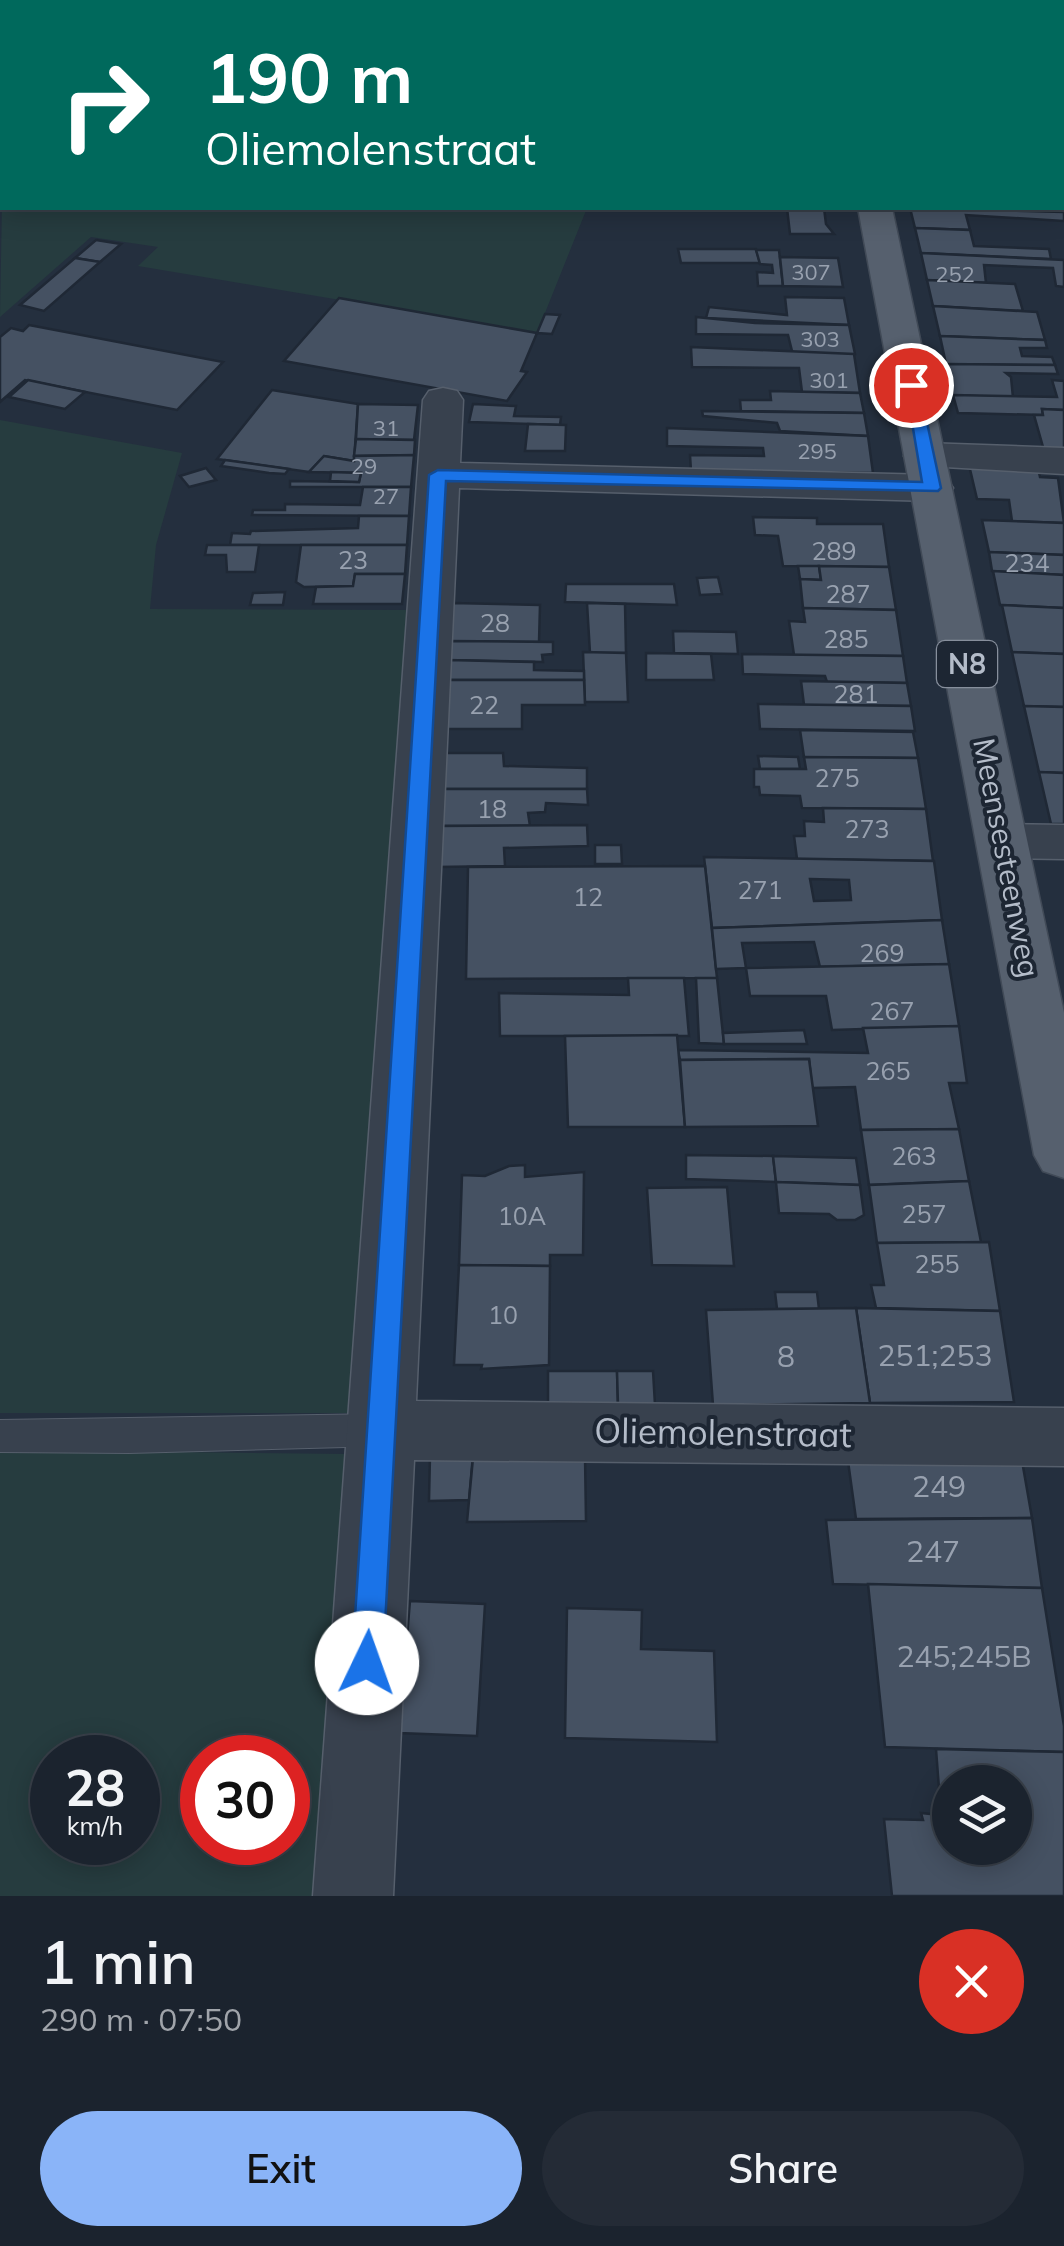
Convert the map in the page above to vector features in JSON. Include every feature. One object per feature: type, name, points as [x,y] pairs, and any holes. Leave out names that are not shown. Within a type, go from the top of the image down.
[{"type":"main road","name":"Meensesteenweg","points":[[875,210],[1064,1155]]},
{"type":"street","points":[[353,1896],[444,400]]},
{"type":"street","points":[[438,475],[929,472],[1064,461]]},
{"type":"street","points":[[1002,841],[1064,842]]},
{"type":"street","name":"Oliemolenstraat","points":[[382,1430],[1064,1437]]},
{"type":"lane","points":[[0,1436],[382,1430]]},
{"type":"green space","points":[[2,210],[586,210],[537,333],[138,266],[158,247],[91,237],[0,317]]},
{"type":"green space","points":[[0,420],[182,453],[156,545],[150,609],[413,610],[363,1413],[0,1413]]},
{"type":"green space","points":[[0,1450],[348,1454],[321,1896],[0,1896]]},
{"type":"building","points":[[787,210],[824,210],[826,224],[834,234],[790,234]]},
{"type":"building","points":[[910,210],[1064,212],[1064,221],[966,215],[970,230],[915,228]]},
{"type":"building","points":[[915,228],[970,230],[974,246],[1049,249],[1051,259],[921,253]]},
{"type":"building","points":[[96,240],[121,244],[100,262],[75,258]]},
{"type":"building","points":[[678,249],[756,249],[760,263],[681,263]]},
{"type":"building","points":[[756,250],[779,250],[783,286],[758,286],[757,272],[773,273],[772,265],[760,264]]},
{"type":"building","points":[[921,253],[1064,260],[1064,287],[1056,286],[1053,268],[984,265],[986,283],[927,280]]},
{"type":"building","points":[[780,257],[838,258],[843,287],[783,286]]},
{"type":"building","points":[[75,258],[100,262],[44,311],[20,305]]},
{"type":"building","points":[[927,280],[1015,284],[1023,311],[933,306]]},
{"type":"building","points":[[785,297],[844,298],[849,325],[706,318],[709,307],[787,315]]},
{"type":"building","points":[[339,298],[537,333],[521,371],[527,372],[507,401],[284,361]]},
{"type":"building","points":[[933,306],[1037,312],[1045,340],[940,336]]},
{"type":"building","points":[[545,314],[560,315],[552,334],[537,333]]},
{"type":"building","points":[[696,317],[849,325],[855,354],[793,355],[788,335],[696,334]]},
{"type":"building","points":[[29,325],[223,362],[177,410],[25,380],[0,402],[0,337],[11,328],[23,331]]},
{"type":"building","points":[[940,336],[1045,340],[1047,348],[1020,348],[1022,356],[1052,357],[1055,365],[946,364]]},
{"type":"building","points":[[691,347],[854,354],[860,393],[802,392],[799,368],[692,367]]},
{"type":"building","points":[[946,364],[1055,365],[1058,374],[1006,373],[1011,377],[1013,398],[953,395]]},
{"type":"building","points":[[28,380],[85,392],[65,409],[9,397]]},
{"type":"building","points":[[1052,380],[1064,381],[1064,410],[1042,409],[1043,415],[958,413],[953,395],[1057,397]]},
{"type":"building","points":[[272,390],[358,404],[354,461],[324,456],[309,472],[217,459]]},
{"type":"building","points":[[770,391],[860,393],[864,413],[741,411],[740,400],[771,400]]},
{"type":"building","points":[[358,404],[418,405],[414,440],[356,439]]},
{"type":"building","points":[[473,404],[516,406],[514,416],[561,417],[560,425],[469,422]]},
{"type":"building","points":[[1042,409],[1064,410],[1064,455],[1045,454],[1034,415],[1043,415]]},
{"type":"building","points":[[702,411],[864,413],[868,436],[780,431],[777,423],[703,416]]},
{"type":"building","points":[[528,424],[566,425],[565,451],[525,451]]},
{"type":"building","points":[[667,428],[868,436],[873,473],[691,471],[690,455],[764,456],[763,448],[667,446]]},
{"type":"building","points":[[356,439],[415,440],[414,455],[354,456]]},
{"type":"building","points":[[414,455],[411,487],[290,487],[290,481],[359,482],[361,473],[309,472],[324,456],[354,461],[354,456]]},
{"type":"building","points":[[225,460],[289,469],[285,474],[221,466]]},
{"type":"building","points":[[969,465],[1038,468],[1040,477],[1058,478],[1064,523],[1012,521],[1009,500],[977,499]]},
{"type":"building","points":[[206,468],[216,480],[189,487],[180,476]]},
{"type":"building","points":[[331,472],[361,473],[359,482],[330,481]]},
{"type":"building","points":[[363,487],[411,487],[409,516],[252,515],[253,510],[285,510],[285,504],[360,505]]},
{"type":"building","points":[[359,516],[409,516],[407,545],[230,545],[232,533],[358,528]]},
{"type":"building","points":[[753,517],[817,518],[817,524],[883,524],[889,567],[783,566],[778,536],[755,535]]},
{"type":"building","points":[[982,520],[1064,523],[1064,555],[989,552]]},
{"type":"building","points":[[207,545],[259,545],[255,572],[227,572],[226,555],[205,555]]},
{"type":"building","points":[[301,545],[407,545],[405,574],[355,574],[353,586],[304,587],[296,582]]},
{"type":"building","points":[[989,552],[1064,555],[1064,575],[992,571]]},
{"type":"building","points":[[798,566],[819,566],[821,580],[800,579]]},
{"type":"building","points":[[819,566],[889,567],[896,610],[803,608],[800,579],[821,580]]},
{"type":"building","points":[[993,571],[1064,575],[1064,608],[1000,605]]},
{"type":"building","points":[[355,574],[405,574],[402,604],[313,604],[316,587],[353,586]]},
{"type":"building","points":[[718,577],[722,594],[700,595],[697,578]]},
{"type":"building","points":[[566,584],[674,584],[677,605],[565,602]]},
{"type":"building","points":[[285,592],[283,605],[250,605],[253,593]]},
{"type":"building","points":[[452,603],[540,605],[539,642],[449,641]]},
{"type":"building","points":[[587,603],[625,604],[626,653],[590,653]]},
{"type":"building","points":[[1002,605],[1064,608],[1064,654],[1012,652]]},
{"type":"building","points":[[803,608],[896,610],[903,656],[794,655],[789,621],[805,622]]},
{"type":"building","points":[[673,631],[736,632],[738,654],[674,653]]},
{"type":"building","points":[[449,641],[553,642],[553,654],[542,655],[543,662],[448,660]]},
{"type":"building","points":[[583,652],[626,653],[628,702],[585,702]]},
{"type":"building","points":[[1012,652],[1064,654],[1064,707],[1024,706]]},
{"type":"building","points":[[646,653],[711,654],[714,680],[646,680]]},
{"type":"building","points":[[742,654],[903,656],[907,683],[827,682],[825,676],[743,674]]},
{"type":"building","points":[[448,660],[534,662],[534,670],[584,671],[584,680],[447,680]]},
{"type":"building","points":[[447,680],[584,680],[585,705],[522,705],[522,729],[444,729]]},
{"type":"building","points":[[801,681],[907,683],[911,706],[804,705]]},
{"type":"building","points":[[758,704],[911,706],[915,731],[760,729]]},
{"type":"building","points":[[1024,706],[1064,707],[1064,773],[1039,772]]},
{"type":"building","points":[[800,730],[913,732],[918,758],[804,757]]},
{"type":"building","points":[[442,753],[503,753],[504,766],[587,768],[587,789],[440,789]]},
{"type":"building","points":[[758,756],[798,757],[800,769],[760,769]]},
{"type":"building","points":[[804,757],[918,758],[926,809],[802,808],[800,796],[760,795],[759,787],[754,787],[754,769],[806,769]]},
{"type":"building","points":[[1039,772],[1064,773],[1064,824],[1051,824]]},
{"type":"building","points":[[440,789],[587,789],[588,805],[546,803],[545,812],[528,813],[530,826],[438,826]]},
{"type":"building","points":[[823,808],[926,809],[933,861],[797,859],[794,836],[805,836],[804,821],[824,822]]},
{"type":"building","points":[[587,825],[588,846],[504,848],[505,866],[436,867],[438,826]]},
{"type":"building","points":[[595,845],[621,845],[622,864],[595,864]]},
{"type":"building","points":[[704,857],[934,861],[942,920],[712,928]],"holes":[[[810,879],[849,880],[851,900],[814,901]]]},
{"type":"building","points":[[705,866],[717,978],[466,979],[468,867]]},
{"type":"building","points":[[942,920],[949,964],[820,967],[814,942],[742,943],[746,968],[716,969],[712,928]]},
{"type":"building","points":[[949,964],[959,1026],[832,1030],[826,996],[750,996],[746,968]]},
{"type":"building","points":[[628,978],[684,978],[689,1036],[500,1036],[499,993],[629,995]]},
{"type":"building","points":[[696,978],[717,978],[724,1044],[699,1043]]},
{"type":"building","points":[[959,1026],[967,1083],[949,1083],[959,1129],[861,1130],[855,1087],[812,1088],[809,1059],[680,1060],[678,1050],[868,1053],[863,1028]]},
{"type":"building","points":[[804,1030],[807,1044],[724,1044],[723,1033]]},
{"type":"building","points":[[677,1035],[685,1127],[568,1127],[565,1036]]},
{"type":"building","points":[[809,1059],[818,1126],[685,1127],[680,1060]]},
{"type":"building","points":[[959,1129],[969,1181],[869,1185],[861,1130]]},
{"type":"building","points":[[686,1155],[773,1156],[776,1182],[686,1179]]},
{"type":"building","points":[[773,1156],[856,1158],[860,1185],[776,1182]]},
{"type":"building","points":[[525,1165],[525,1177],[584,1172],[583,1255],[550,1255],[550,1266],[459,1265],[462,1175],[485,1176],[509,1166]]},
{"type":"building","points":[[969,1181],[981,1242],[877,1243],[869,1185]]},
{"type":"building","points":[[776,1182],[860,1185],[864,1215],[855,1220],[837,1220],[829,1214],[779,1213]]},
{"type":"building","points":[[727,1187],[734,1266],[652,1265],[647,1188]]},
{"type":"building","points":[[989,1242],[1000,1311],[876,1308],[871,1285],[884,1285],[877,1243]]},
{"type":"building","points":[[459,1265],[550,1266],[549,1365],[481,1369],[482,1365],[454,1365]]},
{"type":"building","points":[[775,1292],[817,1292],[819,1309],[777,1309]]},
{"type":"building","points":[[856,1308],[1000,1311],[1014,1402],[870,1403]]},
{"type":"building","points":[[856,1308],[870,1403],[713,1405],[706,1310]]},
{"type":"building","points":[[548,1371],[617,1371],[618,1405],[548,1406]]},
{"type":"building","points":[[617,1371],[653,1371],[655,1405],[618,1405]]},
{"type":"building","points":[[847,1454],[1021,1455],[1032,1518],[856,1519]]},
{"type":"building","points":[[430,1455],[473,1455],[469,1500],[429,1501]]},
{"type":"building","points":[[585,1456],[586,1521],[467,1522],[473,1458]]},
{"type":"building","points":[[1032,1518],[1042,1588],[833,1584],[826,1520]]},
{"type":"building","points":[[868,1584],[1042,1588],[1064,1726],[1064,1752],[885,1747]]},
{"type":"building","points":[[410,1601],[485,1604],[477,1736],[399,1733]]},
{"type":"building","points":[[567,1608],[642,1610],[641,1649],[714,1651],[717,1742],[565,1738]]},
{"type":"building","points":[[936,1749],[1064,1752],[1064,1896],[892,1896],[884,1819],[923,1820],[921,1813],[932,1814],[932,1865],[1032,1865],[1032,1765],[937,1765]]},
{"type":"route","points":[[367,1663],[438,475],[932,488],[911,385]]}]
